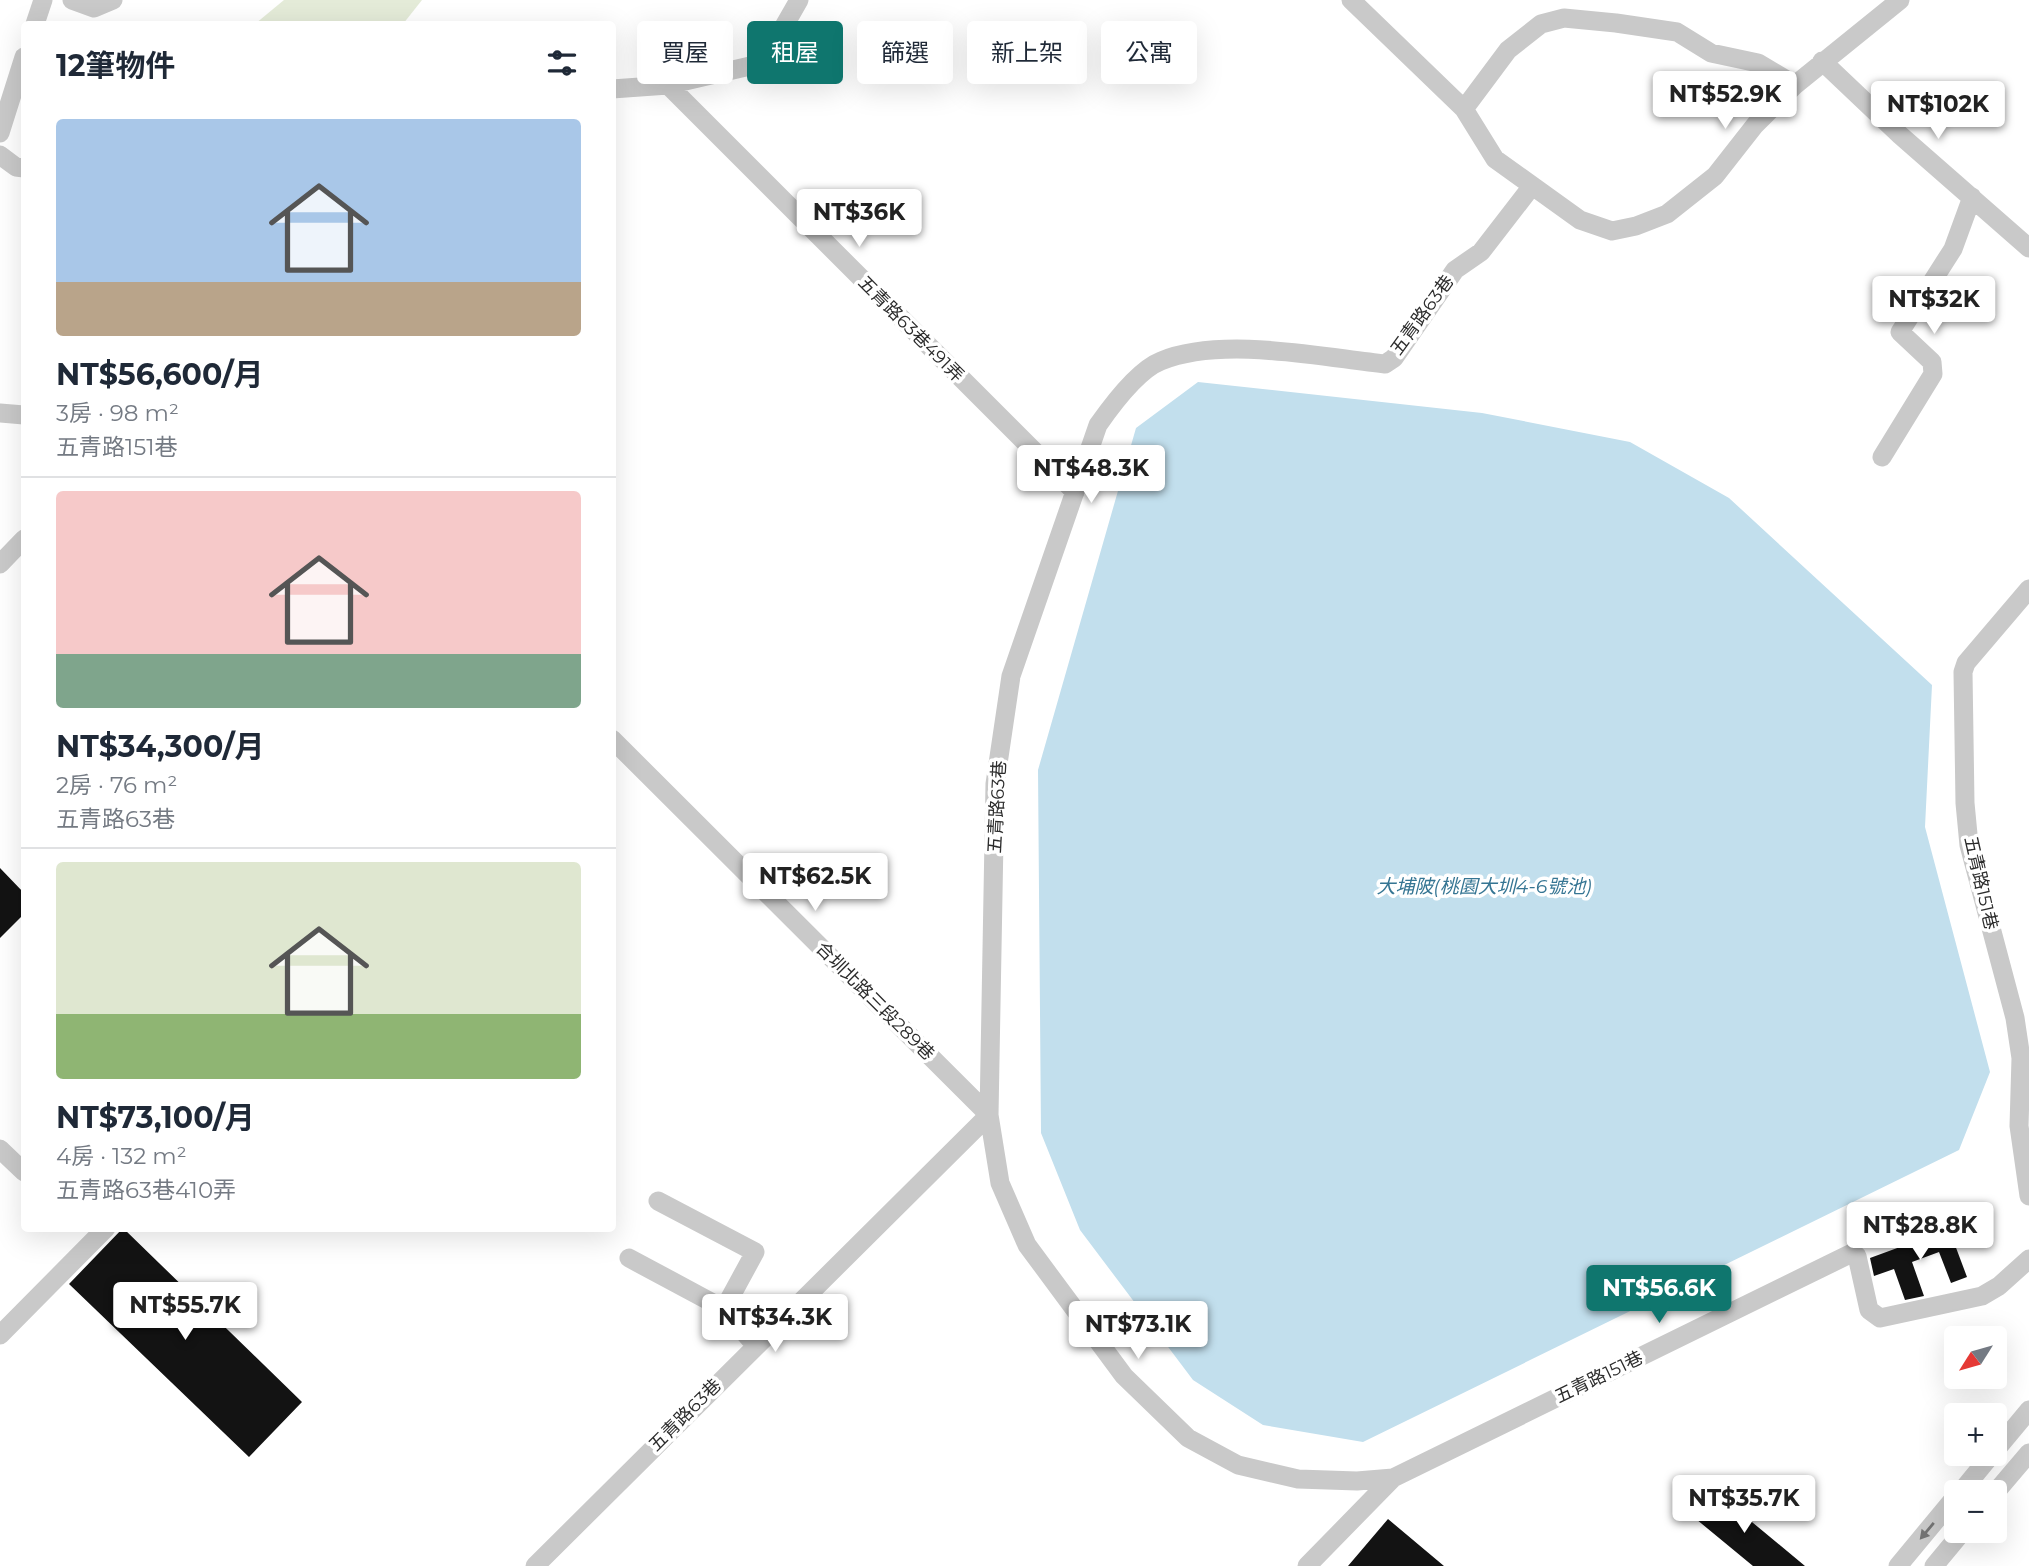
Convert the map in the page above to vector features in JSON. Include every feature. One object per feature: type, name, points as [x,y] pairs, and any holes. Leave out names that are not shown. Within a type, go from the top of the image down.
[{"type":"street","points":[[36,21],[43,0]]},
{"type":"street","points":[[72,0],[93,8],[113,0]]},
{"type":"street","points":[[616,89],[668,85],[763,63],[799,0]]},
{"type":"street","points":[[1351,0],[1464,109],[1495,159],[1580,220],[1612,231],[1667,214],[1715,176],[1755,125],[1795,85],[1900,0]]},
{"type":"street","points":[[1464,109],[1508,50],[1541,24],[1564,18],[1677,32],[1712,53],[1758,63],[1795,85]]},
{"type":"street","points":[[1822,61],[1900,135],[2029,248]]},
{"type":"street","points":[[0,132],[21,66]]},
{"type":"street","name":"五青路63巷491弄","points":[[668,85],[1075,492]]},
{"type":"street","points":[[0,155],[21,168]]},
{"type":"street","name":"五青路63巷","points":[[535,1566],[989,1115],[995,784],[1011,676],[1098,425],[1118,395],[1159,361],[1193,352],[1233,349],[1385,364],[1394,358],[1455,270],[1481,252],[1532,186]]},
{"type":"street","points":[[1882,457],[1933,374],[1932,362],[1899,332],[1953,249],[1972,197]]},
{"type":"street","points":[[0,413],[21,415]]},
{"type":"street","points":[[0,564],[21,542]]},
{"type":"street","name":"五青路151巷","points":[[2029,589],[1966,663],[1964,672],[1965,803],[1969,845],[2015,1018],[2021,1058],[2019,1126],[2029,1196]]},
{"type":"street","name":"合圳北路三段289巷","points":[[616,743],[989,1115]]},
{"type":"street","points":[[989,1115],[1000,1183],[1027,1245],[1124,1376],[1188,1438],[1238,1465],[1298,1479],[1357,1481],[1393,1478]]},
{"type":"street","points":[[0,1149],[21,1169]]},
{"type":"street","points":[[658,1201],[755,1252],[724,1309]]},
{"type":"street","points":[[0,1335],[96,1232]]},
{"type":"street","name":"五青路151巷","points":[[1307,1566],[1393,1478],[1852,1253],[1857,1256],[1869,1310],[1880,1318],[1982,1296],[1999,1286],[2029,1259]]},
{"type":"street","points":[[629,1258],[724,1309],[756,1346]]},
{"type":"street","points":[[2007,1436],[2029,1410]]},
{"type":"street","points":[[2006,1480],[2029,1453]]},
{"type":"street","points":[[1971,1480],[1982,1466]]},
{"type":"street","points":[[1898,1566],[1944,1512]]},
{"type":"street","points":[[1934,1566],[1953,1543]]},
{"type":"green space","points":[[284,0],[422,0],[405,21],[259,21]]},
{"type":"water","name":"大埔陂(桃園大圳4-6號池)","points":[[1198,382],[1482,413],[1630,442],[1729,498],[1932,685],[1925,827],[1990,1072],[1959,1150],[1363,1442],[1263,1425],[1193,1380],[1080,1230],[1041,1133],[1038,770],[1136,428]]},
{"type":"building","points":[[0,868],[21,890],[21,917],[0,938]]},
{"type":"building","points":[[1949,1229],[1967,1277],[1951,1283],[1939,1252],[1912,1262],[1924,1296],[1905,1300],[1894,1269],[1874,1276],[1870,1258]]},
{"type":"building","points":[[119,1232],[127,1232],[302,1402],[249,1457],[69,1284]]},
{"type":"building","points":[[1717,1493],[1805,1566],[1753,1566],[1696,1519]]},
{"type":"building","points":[[1388,1519],[1444,1566],[1348,1566]]}]
